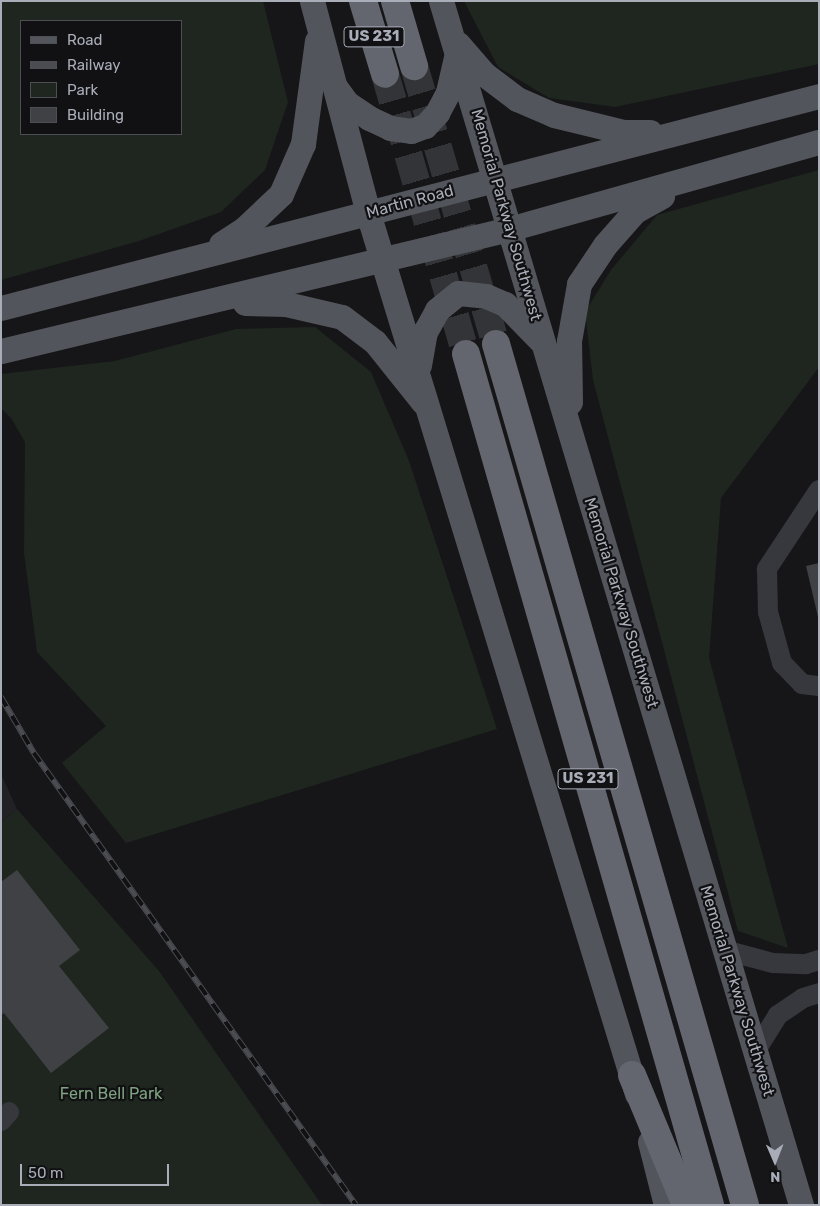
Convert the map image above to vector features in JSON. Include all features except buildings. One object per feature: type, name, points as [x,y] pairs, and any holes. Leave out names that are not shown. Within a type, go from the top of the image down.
[{"type":"highway","name":"US 231","points":[[363,1],[385,74]]},
{"type":"highway","name":"US 231","points":[[395,1],[414,66]]},
{"type":"highway","name":"US 231","points":[[496,344],[745,1205]]},
{"type":"highway","name":"US 231","points":[[466,354],[710,1205]]},
{"type":"highway","points":[[632,1075],[686,1205]]},
{"type":"main road","name":"Memorial Parkway Southwest","points":[[441,1],[496,179],[509,229],[801,1205]]},
{"type":"main road","points":[[315,12],[368,213],[385,260],[632,1075],[666,1205]]},
{"type":"main road","points":[[207,253],[244,229],[281,194],[303,144],[311,102],[315,12]]},
{"type":"main road","points":[[335,86],[347,103],[369,118],[390,128],[411,131],[426,126],[437,114],[448,92],[455,46]]},
{"type":"main road","points":[[455,46],[484,74],[517,100],[554,115],[623,132],[685,131]]},
{"type":"main road","name":"Martin Road","points":[[1,308],[207,253],[819,96]]},
{"type":"main road","points":[[1,351],[509,229],[819,142]]},
{"type":"main road","points":[[570,432],[569,341],[579,284],[605,246],[636,211],[694,178]]},
{"type":"main road","points":[[418,371],[425,332],[437,310],[458,293],[486,296],[504,304],[544,344]]},
{"type":"main road","points":[[210,302],[286,304],[342,317],[375,342],[430,409]]},
{"type":"lane","points":[[819,490],[768,570],[768,612],[782,664],[802,684],[819,686]]},
{"type":"lane","points":[[724,950],[773,963],[806,964],[819,960]]},
{"type":"lane","points":[[755,1052],[778,1015],[803,998],[819,993]]},
{"type":"shaded area","points":[[1,774],[17,809],[1,822]]},
{"type":"green space","points":[[1,1],[263,1],[288,102],[265,170],[221,212],[139,241],[1,280]]},
{"type":"green space","points":[[464,1],[819,1],[819,64],[615,107],[549,98],[498,67]]},
{"type":"green space","points":[[819,170],[819,367],[721,498],[709,658],[788,948],[738,931],[593,380],[585,312],[611,270],[657,215]]},
{"type":"green space","points":[[315,327],[371,372],[409,461],[497,729],[126,843],[62,763],[106,726],[37,652],[24,553],[25,442],[11,418],[1,408],[1,374],[115,361],[236,329]]},
{"type":"green space","name":"Fern Bell Park","points":[[17,809],[159,971],[322,1205],[1,1205],[1,822]]},
{"type":"tunnel","points":[[414,66],[496,344]]},
{"type":"tunnel","points":[[385,74],[466,354]]},
{"type":"railway","points":[[1,697],[34,753],[356,1205]]}]
